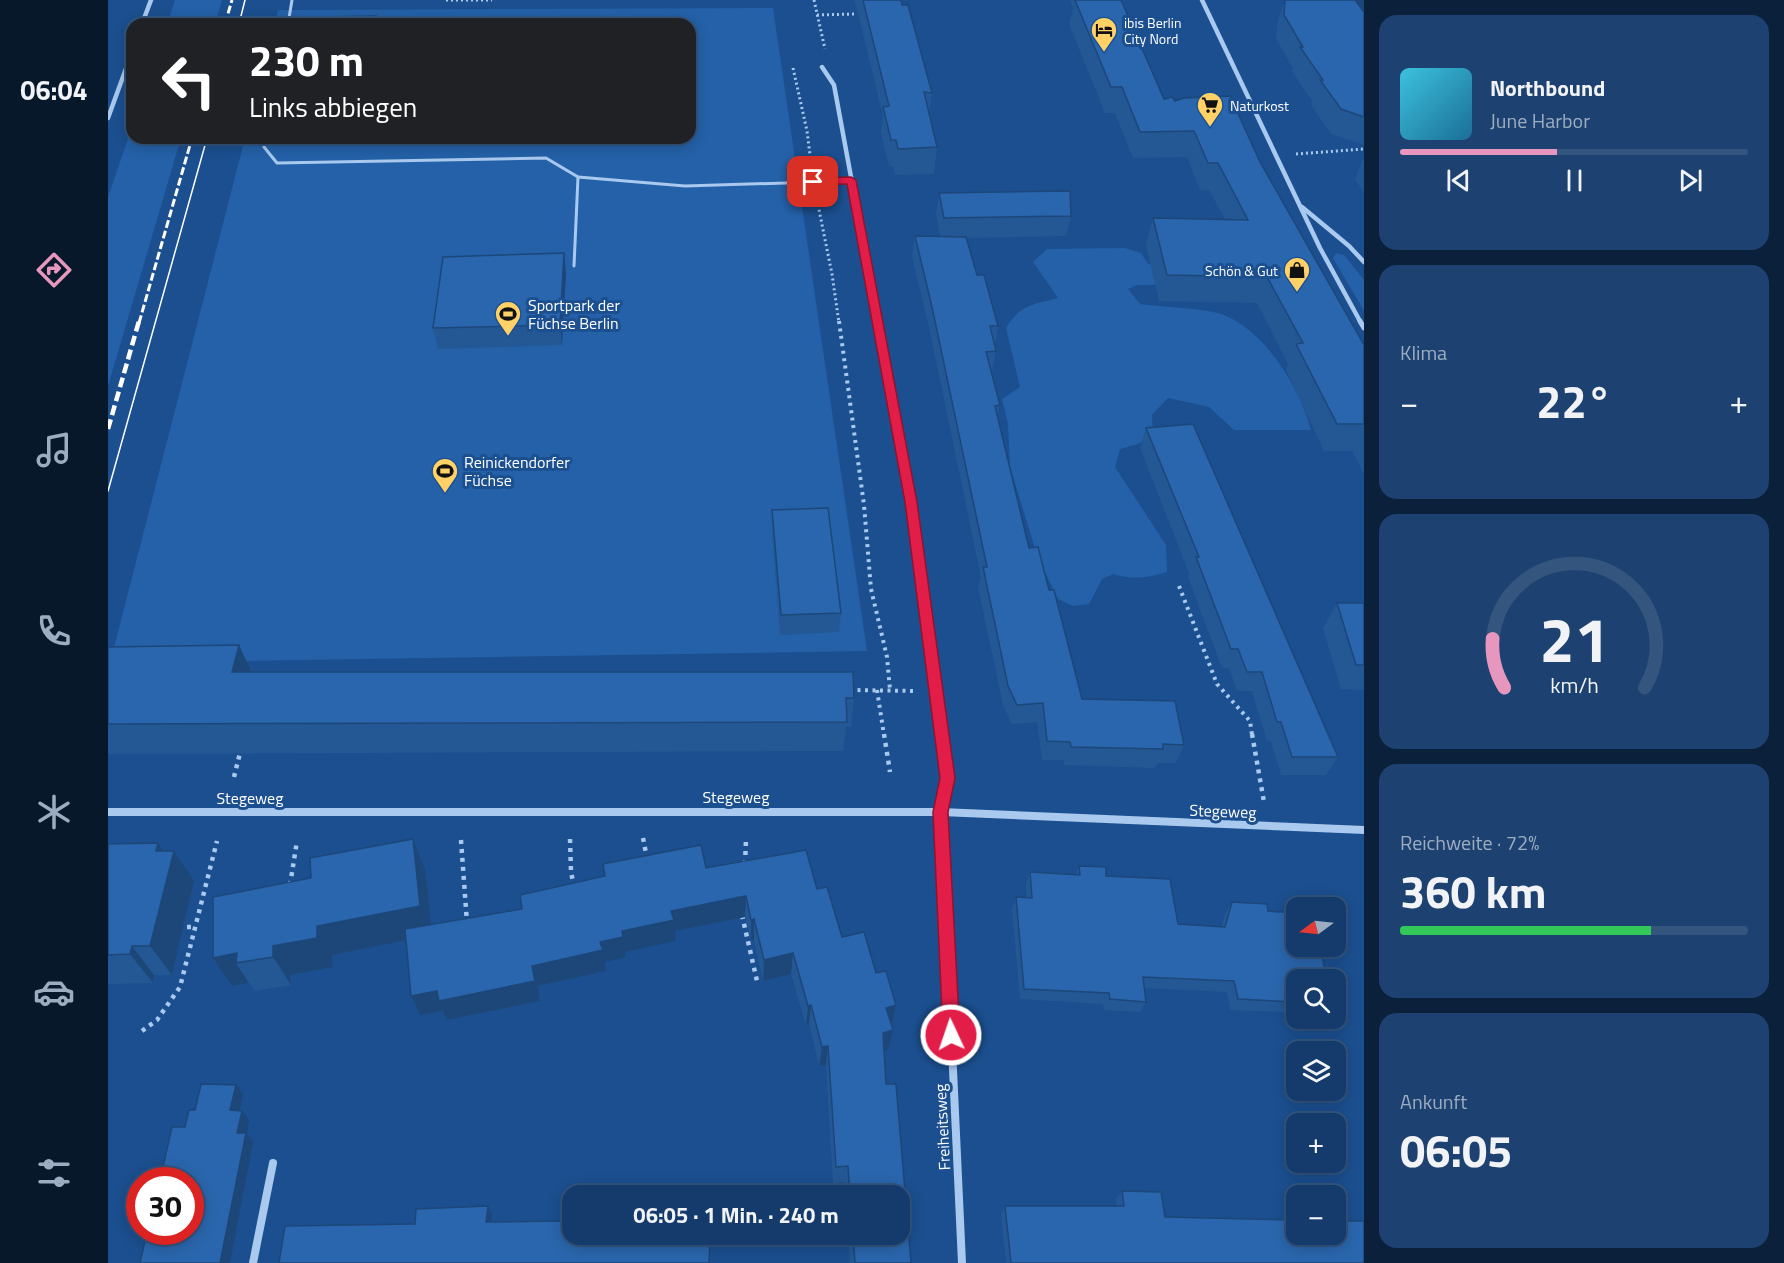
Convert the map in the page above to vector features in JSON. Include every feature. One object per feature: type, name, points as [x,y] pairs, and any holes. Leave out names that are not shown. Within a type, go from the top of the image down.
[{"type":"street","points":[[144,18],[151,0]]},
{"type":"street","points":[[1202,0],[1274,155],[1320,248],[1364,328]]},
{"type":"street","name":"Freiheitsweg","points":[[822,67],[834,85],[911,502],[948,778],[941,812],[962,1263]]},
{"type":"street","points":[[108,118],[126,68]]},
{"type":"street","points":[[1300,206],[1349,246],[1364,262]]},
{"type":"street","name":"Stegeweg","points":[[108,812],[941,812],[1364,830]]},
{"type":"street","points":[[253,1263],[273,1162]]},
{"type":"lane","points":[[289,18],[292,0]]},
{"type":"lane","points":[[264,144],[264,147],[277,163],[546,158],[578,177],[685,186],[851,180]]},
{"type":"lane","points":[[574,266],[578,177]]},
{"type":"path","points":[[446,0],[492,0]]},
{"type":"path","points":[[814,0],[825,54]]},
{"type":"path","points":[[817,15],[855,14]]},
{"type":"path","points":[[793,68],[807,131],[813,182],[832,274],[864,506],[871,589],[887,657],[890,690]]},
{"type":"path","points":[[1274,155],[1364,149]]},
{"type":"path","points":[[1179,586],[1217,684],[1250,722],[1264,802]]},
{"type":"path","points":[[876,690],[890,772]]},
{"type":"path","points":[[843,691],[936,692]]},
{"type":"path","points":[[234,777],[243,742]]},
{"type":"path","points":[[643,838],[649,865]]},
{"type":"path","points":[[570,839],[571,872],[576,893]]},
{"type":"path","points":[[461,840],[467,927]]},
{"type":"path","points":[[745,869],[746,840]]},
{"type":"path","points":[[142,1031],[157,1020],[180,987],[217,841]]},
{"type":"path","points":[[288,895],[297,841]]},
{"type":"path","points":[[739,905],[757,981]]},
{"type":"path","points":[[176,927],[196,927]]},
{"type":"shaded area","points":[[175,0],[222,0],[217,18],[169,18]]},
{"type":"shaded area","name":"Sportpark der Füchse Berlin","points":[[773,8],[867,651],[110,663],[243,144],[696,144],[696,18],[276,18],[278,10]]},
{"type":"shaded area","points":[[126,144],[179,144],[108,386],[108,197]]},
{"type":"shaded area","points":[[1125,248],[1141,253],[1148,264],[1168,266],[1174,279],[1153,285],[1137,285],[1128,289],[1140,304],[1217,313],[1239,323],[1254,334],[1279,363],[1290,380],[1311,430],[1234,430],[1209,407],[1168,398],[1152,415],[1153,434],[1138,444],[1120,449],[1115,467],[1166,545],[1167,572],[1140,577],[1113,574],[1102,579],[1089,604],[1073,606],[1058,599],[1038,558],[1010,467],[1008,424],[1002,399],[1020,387],[1006,328],[1022,310],[1034,304],[1058,298],[1033,262],[1047,249]]},
{"type":"shaded area","points":[[1336,253],[1344,255],[1364,280],[1364,311],[1333,258]]},
{"type":"building","points":[[863,0],[901,0],[902,5],[908,5],[932,93],[924,92],[937,147],[898,149],[896,140],[891,140],[883,107],[889,106]]},
{"type":"building","points":[[1075,0],[1121,0],[1164,99],[1172,97],[1175,101],[1184,98],[1230,96],[1260,162],[1364,345],[1364,424],[1337,424],[1296,344],[1303,343],[1267,277],[1167,275],[1153,218],[1248,220],[1218,163],[1208,163],[1194,131],[1140,132],[1122,87],[1111,87]]},
{"type":"building","points":[[1285,0],[1355,0],[1364,12],[1364,117],[1341,109],[1320,80],[1323,80],[1300,47],[1303,47],[1284,15]]},
{"type":"building","points":[[376,16],[375,18],[319,17]]},
{"type":"building","points":[[1070,191],[1071,216],[944,218],[939,193]]},
{"type":"building","points":[[915,236],[966,237],[977,275],[984,275],[998,326],[990,326],[996,351],[986,352],[1000,405],[995,406],[1029,548],[1038,547],[1049,590],[1054,590],[1082,699],[1175,701],[1184,745],[1163,744],[1163,749],[1071,747],[1070,742],[1047,741],[1043,703],[1017,705],[1008,686],[983,567],[987,567]]},
{"type":"building","points":[[564,253],[560,325],[433,328],[443,257]]},
{"type":"building","points":[[1193,424],[1338,757],[1292,757],[1281,722],[1277,722],[1262,672],[1247,672],[1238,649],[1231,649],[1196,557],[1199,557],[1146,428]]},
{"type":"building","points":[[828,508],[841,613],[781,615],[772,510]]},
{"type":"building","points":[[1337,603],[1364,603],[1364,665],[1356,665]]},
{"type":"building","points":[[239,645],[232,672],[853,672],[854,698],[846,698],[847,722],[108,724],[108,647]]},
{"type":"building","points":[[413,839],[420,906],[317,926],[317,938],[273,946],[273,957],[236,963],[237,953],[213,958],[213,897],[311,878],[310,858]]},
{"type":"building","points":[[158,843],[156,851],[174,851],[150,946],[132,946],[130,954],[108,955],[108,844]]},
{"type":"building","points":[[701,845],[706,868],[806,850],[817,889],[827,887],[842,937],[864,932],[876,973],[886,971],[896,1005],[886,1008],[893,1030],[883,1033],[886,1084],[896,1084],[904,1185],[849,1185],[848,1166],[836,1167],[828,1046],[822,1047],[811,1005],[808,1006],[793,953],[764,960],[746,896],[671,911],[674,920],[622,931],[623,937],[600,942],[603,950],[532,966],[535,981],[439,1001],[437,991],[411,996],[405,929],[522,909],[520,895],[605,876],[603,864]]},
{"type":"building","points":[[1079,866],[1106,867],[1106,876],[1170,879],[1178,924],[1225,927],[1232,902],[1267,904],[1268,911],[1286,912],[1286,957],[1322,957],[1325,969],[1286,969],[1286,1002],[1238,999],[1234,981],[1143,977],[1146,1002],[1110,999],[1109,993],[1024,989],[1016,897],[1032,898],[1030,872],[1080,875]]},
{"type":"building","points":[[201,1084],[236,1085],[230,1110],[242,1111],[237,1133],[246,1133],[220,1263],[140,1263],[144,1245],[204,1245],[204,1167],[163,1167],[172,1127],[185,1127],[189,1110],[195,1110]]},
{"type":"building","points":[[1122,1191],[1161,1192],[1165,1217],[1286,1220],[1286,1245],[1346,1245],[1346,1221],[1364,1221],[1364,1263],[1011,1263],[1005,1206],[1124,1206]]},
{"type":"building","points":[[488,1206],[486,1222],[562,1221],[562,1245],[710,1245],[709,1263],[279,1263],[285,1226],[415,1224],[416,1209]]},
{"type":"building","points":[[854,1245],[909,1245],[911,1263],[855,1263]]},
{"type":"tram line","points":[[240,18],[245,0]]},
{"type":"tram line","points":[[108,491],[205,144]]},
{"type":"railway","points":[[227,18],[232,0]]},
{"type":"railway","points":[[139,323],[190,144]]},
{"type":"railway","points":[[108,429],[139,321]]},
{"type":"place","name":"ibis Berlin City Nord","points":[[1104,53]]},
{"type":"place","name":"Naturkost","points":[[1210,128]]},
{"type":"place","name":"Schön & Gut","points":[[1297,293]]},
{"type":"place","name":"Sportpark der Füchse Berlin","points":[[508,337]]},
{"type":"place","name":"Reinickendorfer Füchse","points":[[445,494]]},
{"type":"route","points":[[813,182],[851,180],[911,502],[948,778],[941,812],[951,1035]]}]
